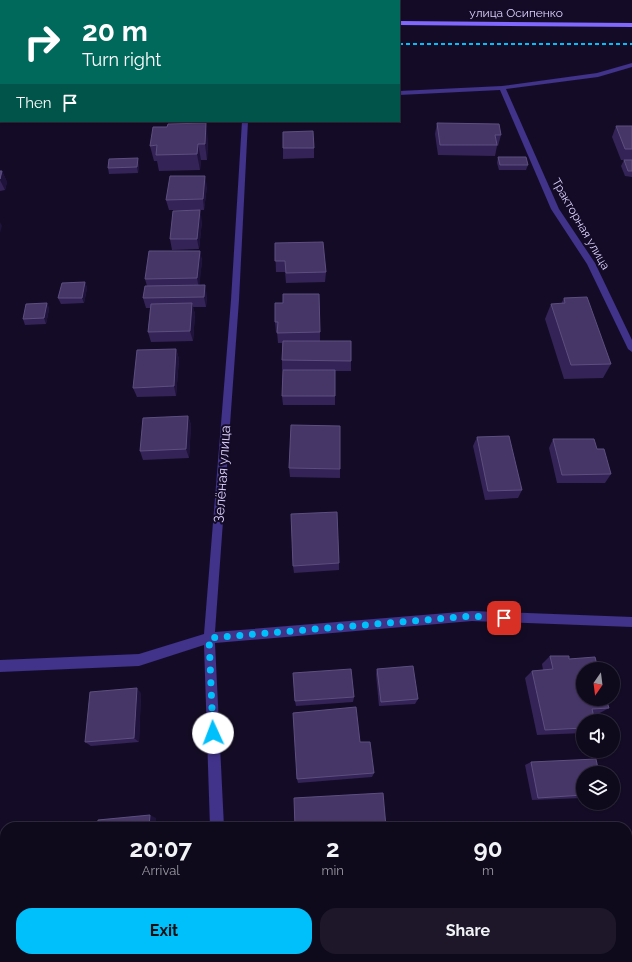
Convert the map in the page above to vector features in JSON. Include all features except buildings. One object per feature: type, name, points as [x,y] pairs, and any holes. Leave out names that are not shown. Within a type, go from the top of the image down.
[{"type":"street","name":"улица Осипенко","points":[[400,24],[632,25]]},
{"type":"street","points":[[400,92],[502,88],[598,75],[632,65]]},
{"type":"street","name":"Тракторная улица","points":[[502,88],[555,209],[591,263],[632,349]]},
{"type":"street","name":"Зелёная улица","points":[[217,822],[209,638],[235,300],[245,122]]},
{"type":"street","points":[[0,666],[139,660],[209,638],[472,616],[632,622]]},
{"type":"railway","points":[[400,44],[632,44]]},
{"type":"route","points":[[213,733],[209,638],[472,616],[504,618]]}]
